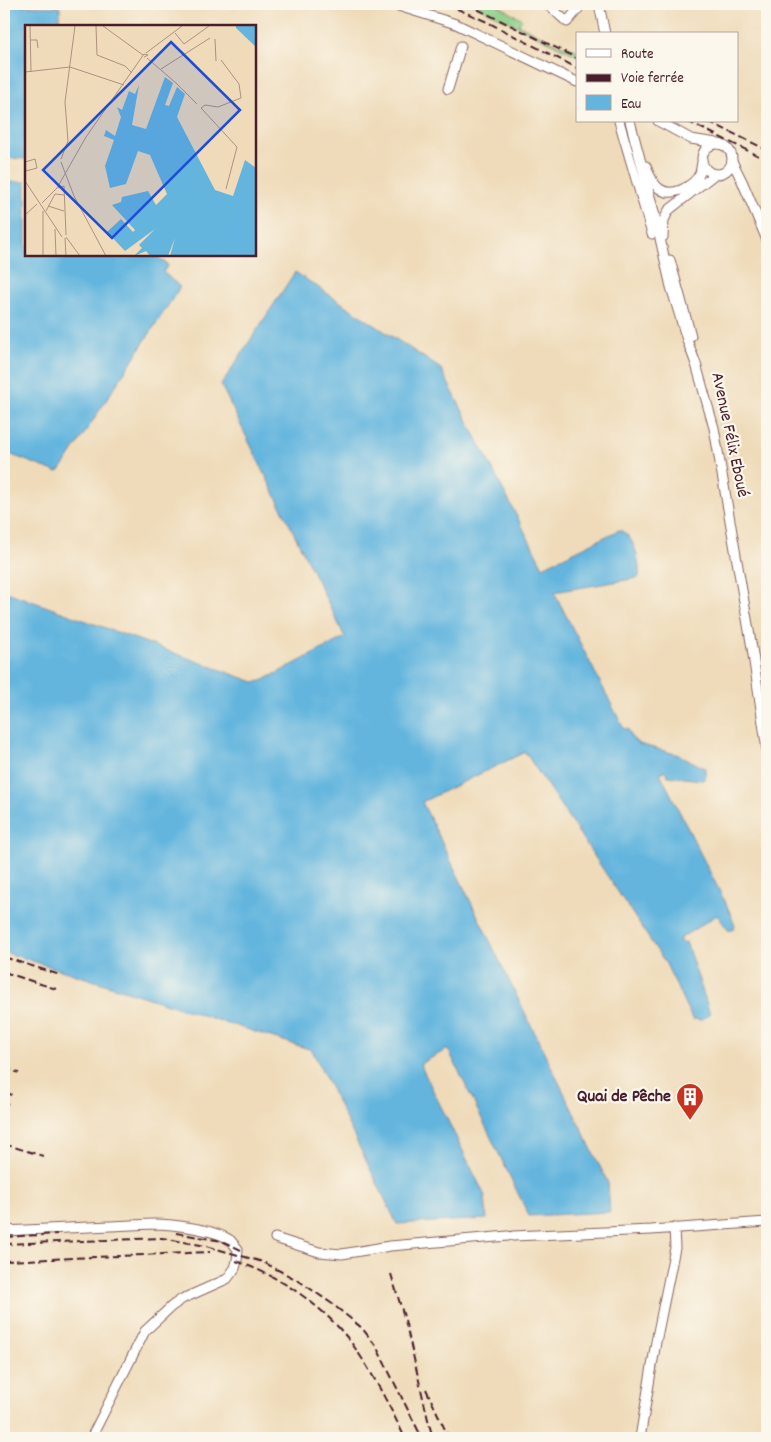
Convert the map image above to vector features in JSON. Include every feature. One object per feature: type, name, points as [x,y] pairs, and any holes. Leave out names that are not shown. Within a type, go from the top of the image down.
[{"type":"street","points":[[392,4],[456,24],[576,82]]},
{"type":"street","points":[[547,4],[567,22],[580,4]]},
{"type":"street","points":[[599,4],[605,32]]},
{"type":"street","points":[[448,89],[461,46]]},
{"type":"street","points":[[542,65],[576,87]]},
{"type":"street","points":[[619,122],[630,153],[654,241],[671,287]]},
{"type":"street","name":"Avenue Félix Eboué","points":[[630,122],[648,181],[671,287],[714,428],[752,648],[767,750]]},
{"type":"street","points":[[660,122],[691,139],[723,145],[728,148],[767,240]]},
{"type":"street","points":[[691,139],[698,147],[707,171],[742,181]]},
{"type":"street","points":[[648,181],[668,193],[682,189],[700,173],[706,147],[716,144]]},
{"type":"street","points":[[653,208],[670,209],[718,174],[728,169],[732,160]]},
{"type":"street","points":[[663,237],[664,220],[670,209],[671,200],[668,193]]},
{"type":"street","name":"Avenue Félix Eboué","points":[[653,208],[689,325],[696,364]]},
{"type":"street","points":[[275,1238],[319,1252],[342,1254],[390,1246],[510,1236],[767,1222]]},
{"type":"street","points":[[4,1231],[173,1224],[218,1235],[230,1240],[238,1249],[235,1268],[227,1279],[182,1299],[145,1331],[91,1438]]},
{"type":"street","points":[[640,1438],[656,1342],[675,1248],[674,1228]]},
{"type":"green space","points":[[473,4],[496,4],[522,19],[518,24],[559,45],[576,50],[576,56]]},
{"type":"water","points":[[4,5],[59,7],[59,25],[25,25],[25,159],[4,158]]},
{"type":"water","points":[[4,182],[25,182],[25,256],[156,256],[168,265],[163,272],[180,287],[60,471],[56,472],[4,452]]},
{"type":"water","points":[[295,272],[441,369],[543,567],[619,530],[629,537],[633,543],[639,564],[638,578],[554,592],[624,729],[628,729],[631,737],[639,744],[679,755],[705,768],[705,779],[702,780],[668,776],[665,771],[660,773],[728,908],[735,926],[732,930],[728,930],[717,915],[679,939],[682,943],[686,942],[710,1013],[702,1020],[692,1019],[666,964],[525,752],[422,802],[608,1183],[610,1212],[529,1216],[449,1051],[446,1050],[420,1064],[485,1196],[487,1219],[397,1224],[312,1050],[4,952],[4,591],[254,682],[262,681],[345,637],[221,385]]},
{"type":"railway","points":[[446,4],[485,21],[576,67]]},
{"type":"railway","points":[[467,4],[576,58]]},
{"type":"railway","points":[[689,122],[767,160]]},
{"type":"railway","points":[[710,122],[767,150]]},
{"type":"railway","points":[[4,957],[60,975]]},
{"type":"railway","points":[[4,972],[56,989]]},
{"type":"railway","points":[[4,1068],[19,1073]]},
{"type":"railway","points":[[4,1092],[12,1095]]},
{"type":"railway","points":[[4,1102],[8,1104]]},
{"type":"railway","points":[[4,1144],[43,1156]]},
{"type":"railway","points":[[176,1233],[222,1241],[241,1250]]},
{"type":"railway","points":[[5,1237],[57,1234]]},
{"type":"railway","points":[[4,1244],[162,1238],[206,1246],[263,1262],[299,1281],[331,1303],[362,1328],[376,1346],[422,1438]]},
{"type":"railway","points":[[4,1261],[210,1252]]},
{"type":"railway","points":[[236,1261],[286,1285],[317,1307],[344,1333],[382,1392],[405,1438]]},
{"type":"railway","points":[[391,1274],[405,1320],[433,1438]]},
{"type":"railway","points":[[426,1389],[449,1438]]},
{"type":"place","name":"Quai de Pêche","points":[[690,1121]]}]
